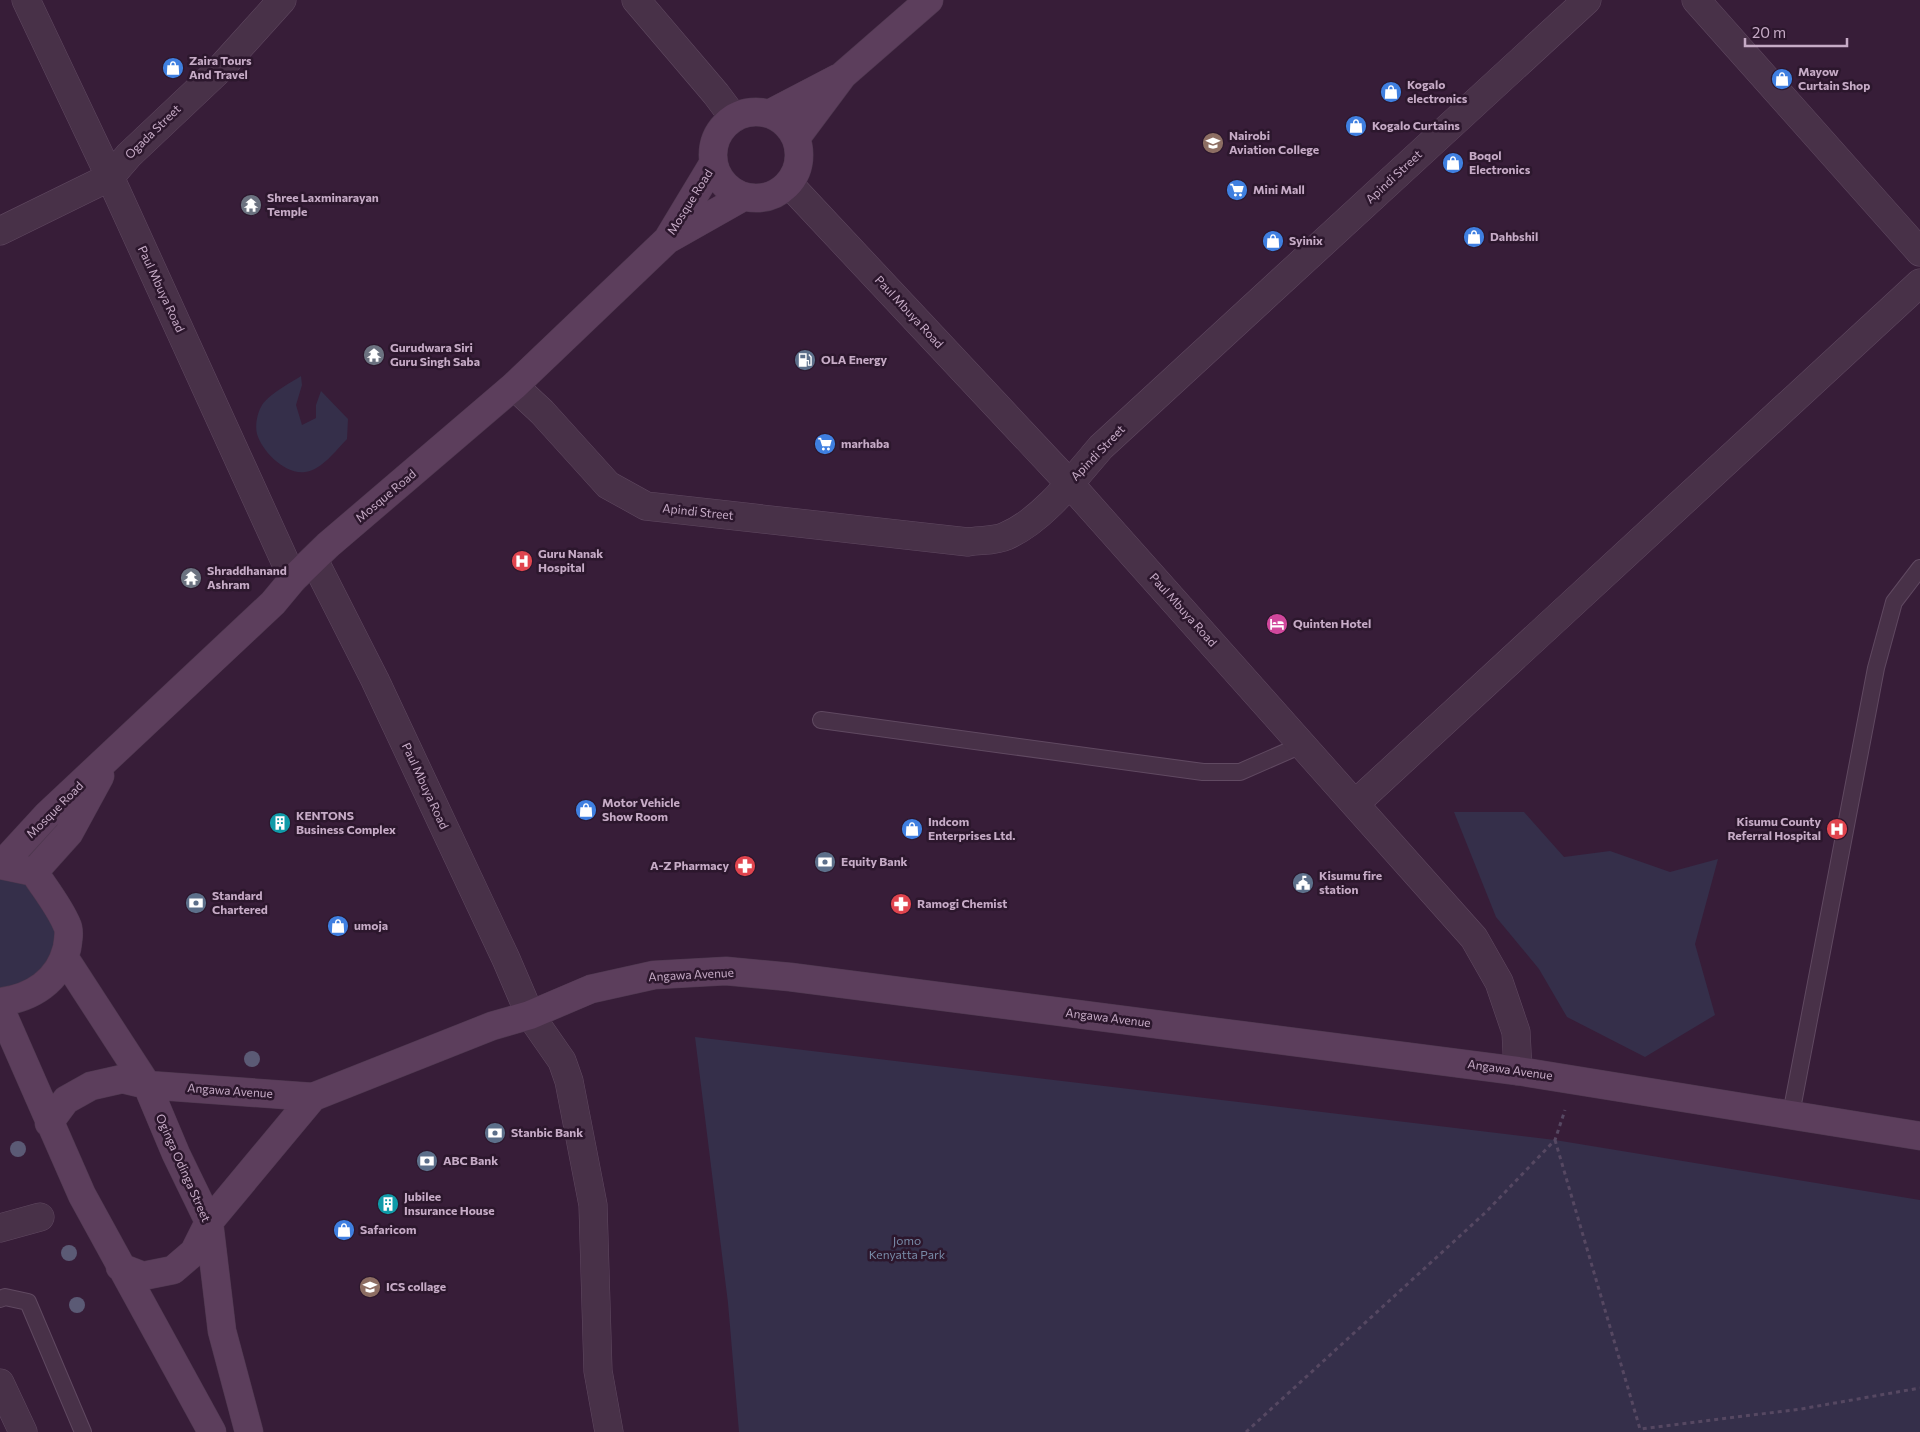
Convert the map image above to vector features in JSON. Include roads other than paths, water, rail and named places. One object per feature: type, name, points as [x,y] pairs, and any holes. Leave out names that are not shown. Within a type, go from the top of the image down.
[{"type":"main road","points":[[796,138],[844,75],[929,0]]},
{"type":"main road","points":[[769,114],[844,75]]},
{"type":"main road","points":[[745,113],[769,114],[785,123],[796,138],[800,154],[797,170],[789,184],[768,197],[743,197],[724,184],[713,164],[713,150],[717,137],[734,118],[745,113]]},
{"type":"main road","name":"Mosque Road","points":[[667,240],[713,164]]},
{"type":"main road","name":"Mosque Road","points":[[1,865],[47,815],[273,603],[293,579],[328,545],[514,386],[667,240],[743,197]]},
{"type":"main road","name":"Mosque Road","points":[[34,872],[69,833],[110,757]]},
{"type":"main road","points":[[0,1002],[19,1000],[38,990],[54,976],[64,957],[68,926],[34,872],[1,865]]},
{"type":"main road","name":"Oginga Odinga Street","points":[[64,957],[147,1085],[176,1154],[209,1222],[222,1331],[249,1432]]},
{"type":"main road","name":"Angawa Avenue","points":[[49,1123],[66,1100],[91,1086],[122,1079],[147,1085],[313,1097],[492,1026],[530,1015],[591,989],[654,975],[726,971],[790,977],[1518,1071],[1920,1136]]},
{"type":"main road","points":[[0,1008],[82,1195],[212,1432]]},
{"type":"main road","name":"Angawa Avenue","points":[[120,1267],[143,1276],[173,1270],[194,1252],[209,1222],[313,1097]]},
{"type":"street","name":"Paul Mbuya Road","points":[[26,0],[110,177],[293,579]]},
{"type":"street","name":"Ogada Street","points":[[0,231],[110,177],[129,155],[218,71],[282,0]]},
{"type":"street","points":[[636,0],[734,118]]},
{"type":"street","name":"Apindi Street","points":[[514,386],[542,412],[608,485],[646,506],[968,542],[1005,537],[1030,522],[1069,483],[1101,447],[1587,0]]},
{"type":"street","points":[[1696,0],[1920,252]]},
{"type":"street","name":"Paul Mbuya Road","points":[[789,184],[1069,483],[1304,744],[1474,938],[1499,982],[1516,1032],[1518,1071]]},
{"type":"street","points":[[1356,803],[1920,283]]},
{"type":"street","name":"Paul Mbuya Road","points":[[314,560],[375,680],[506,958],[530,1015],[562,1061],[569,1081],[593,1206],[598,1371],[609,1432]]},
{"type":"street","points":[[0,1228],[40,1217]]},
{"type":"street","points":[[0,1383],[23,1432]]},
{"type":"lane","points":[[1791,1114],[1876,668],[1894,602],[1920,568]]},
{"type":"lane","points":[[821,720],[1203,772],[1240,772],[1304,744]]},
{"type":"lane","points":[[0,1299],[5,1297],[28,1302],[84,1432]]},
{"type":"place","name":"Zaira Tours And Travel","points":[[173,68]]},
{"type":"place","name":"Mayow Curtain Shop","points":[[1782,79]]},
{"type":"place","name":"Kogalo electronics","points":[[1391,92]]},
{"type":"place","name":"Kogalo Curtains","points":[[1356,126]]},
{"type":"place","name":"Nairobi Aviation College","points":[[1213,143]]},
{"type":"place","name":"Boqol Electronics","points":[[1453,163]]},
{"type":"place","name":"Mini Mall","points":[[1237,190]]},
{"type":"place","name":"Shree Laxminarayan Temple","points":[[251,205]]},
{"type":"place","name":"Dahbshil","points":[[1474,237]]},
{"type":"place","name":"Syinix","points":[[1273,241]]},
{"type":"place","name":"Gurudwara Siri Guru Singh Saba","points":[[374,355]]},
{"type":"place","name":"OLA Energy","points":[[805,360]]},
{"type":"place","name":"marhaba","points":[[825,444]]},
{"type":"place","name":"Guru Nanak Hospital","points":[[522,561]]},
{"type":"place","name":"Shraddhanand Ashram","points":[[191,578]]},
{"type":"place","name":"Quinten Hotel","points":[[1277,624]]},
{"type":"place","name":"Motor Vehicle Show Room","points":[[586,810]]},
{"type":"place","name":"KENTONS Business Complex","points":[[280,823]]},
{"type":"place","name":"Indcom Enterprises Ltd.","points":[[912,829]]},
{"type":"place","name":"Kisumu County Referral Hospital","points":[[1837,829]]},
{"type":"place","name":"Equity Bank","points":[[825,862]]},
{"type":"place","name":"A-Z Pharmacy","points":[[745,866]]},
{"type":"place","name":"Kisumu fire station","points":[[1303,883]]},
{"type":"place","name":"Standard Chartered","points":[[196,903]]},
{"type":"place","name":"Ramogi Chemist","points":[[901,904]]},
{"type":"place","name":"umoja","points":[[338,926]]},
{"type":"place","name":"Stanbic Bank","points":[[495,1133]]},
{"type":"place","name":"ABC Bank","points":[[427,1161]]},
{"type":"place","name":"Jubilee Insurance House","points":[[388,1204]]},
{"type":"place","name":"Safaricom","points":[[344,1230]]},
{"type":"place","name":"ICS collage","points":[[370,1287]]},
{"type":"park label","name":"Jomo Kenyatta Park","points":[[907,1248]]}]
